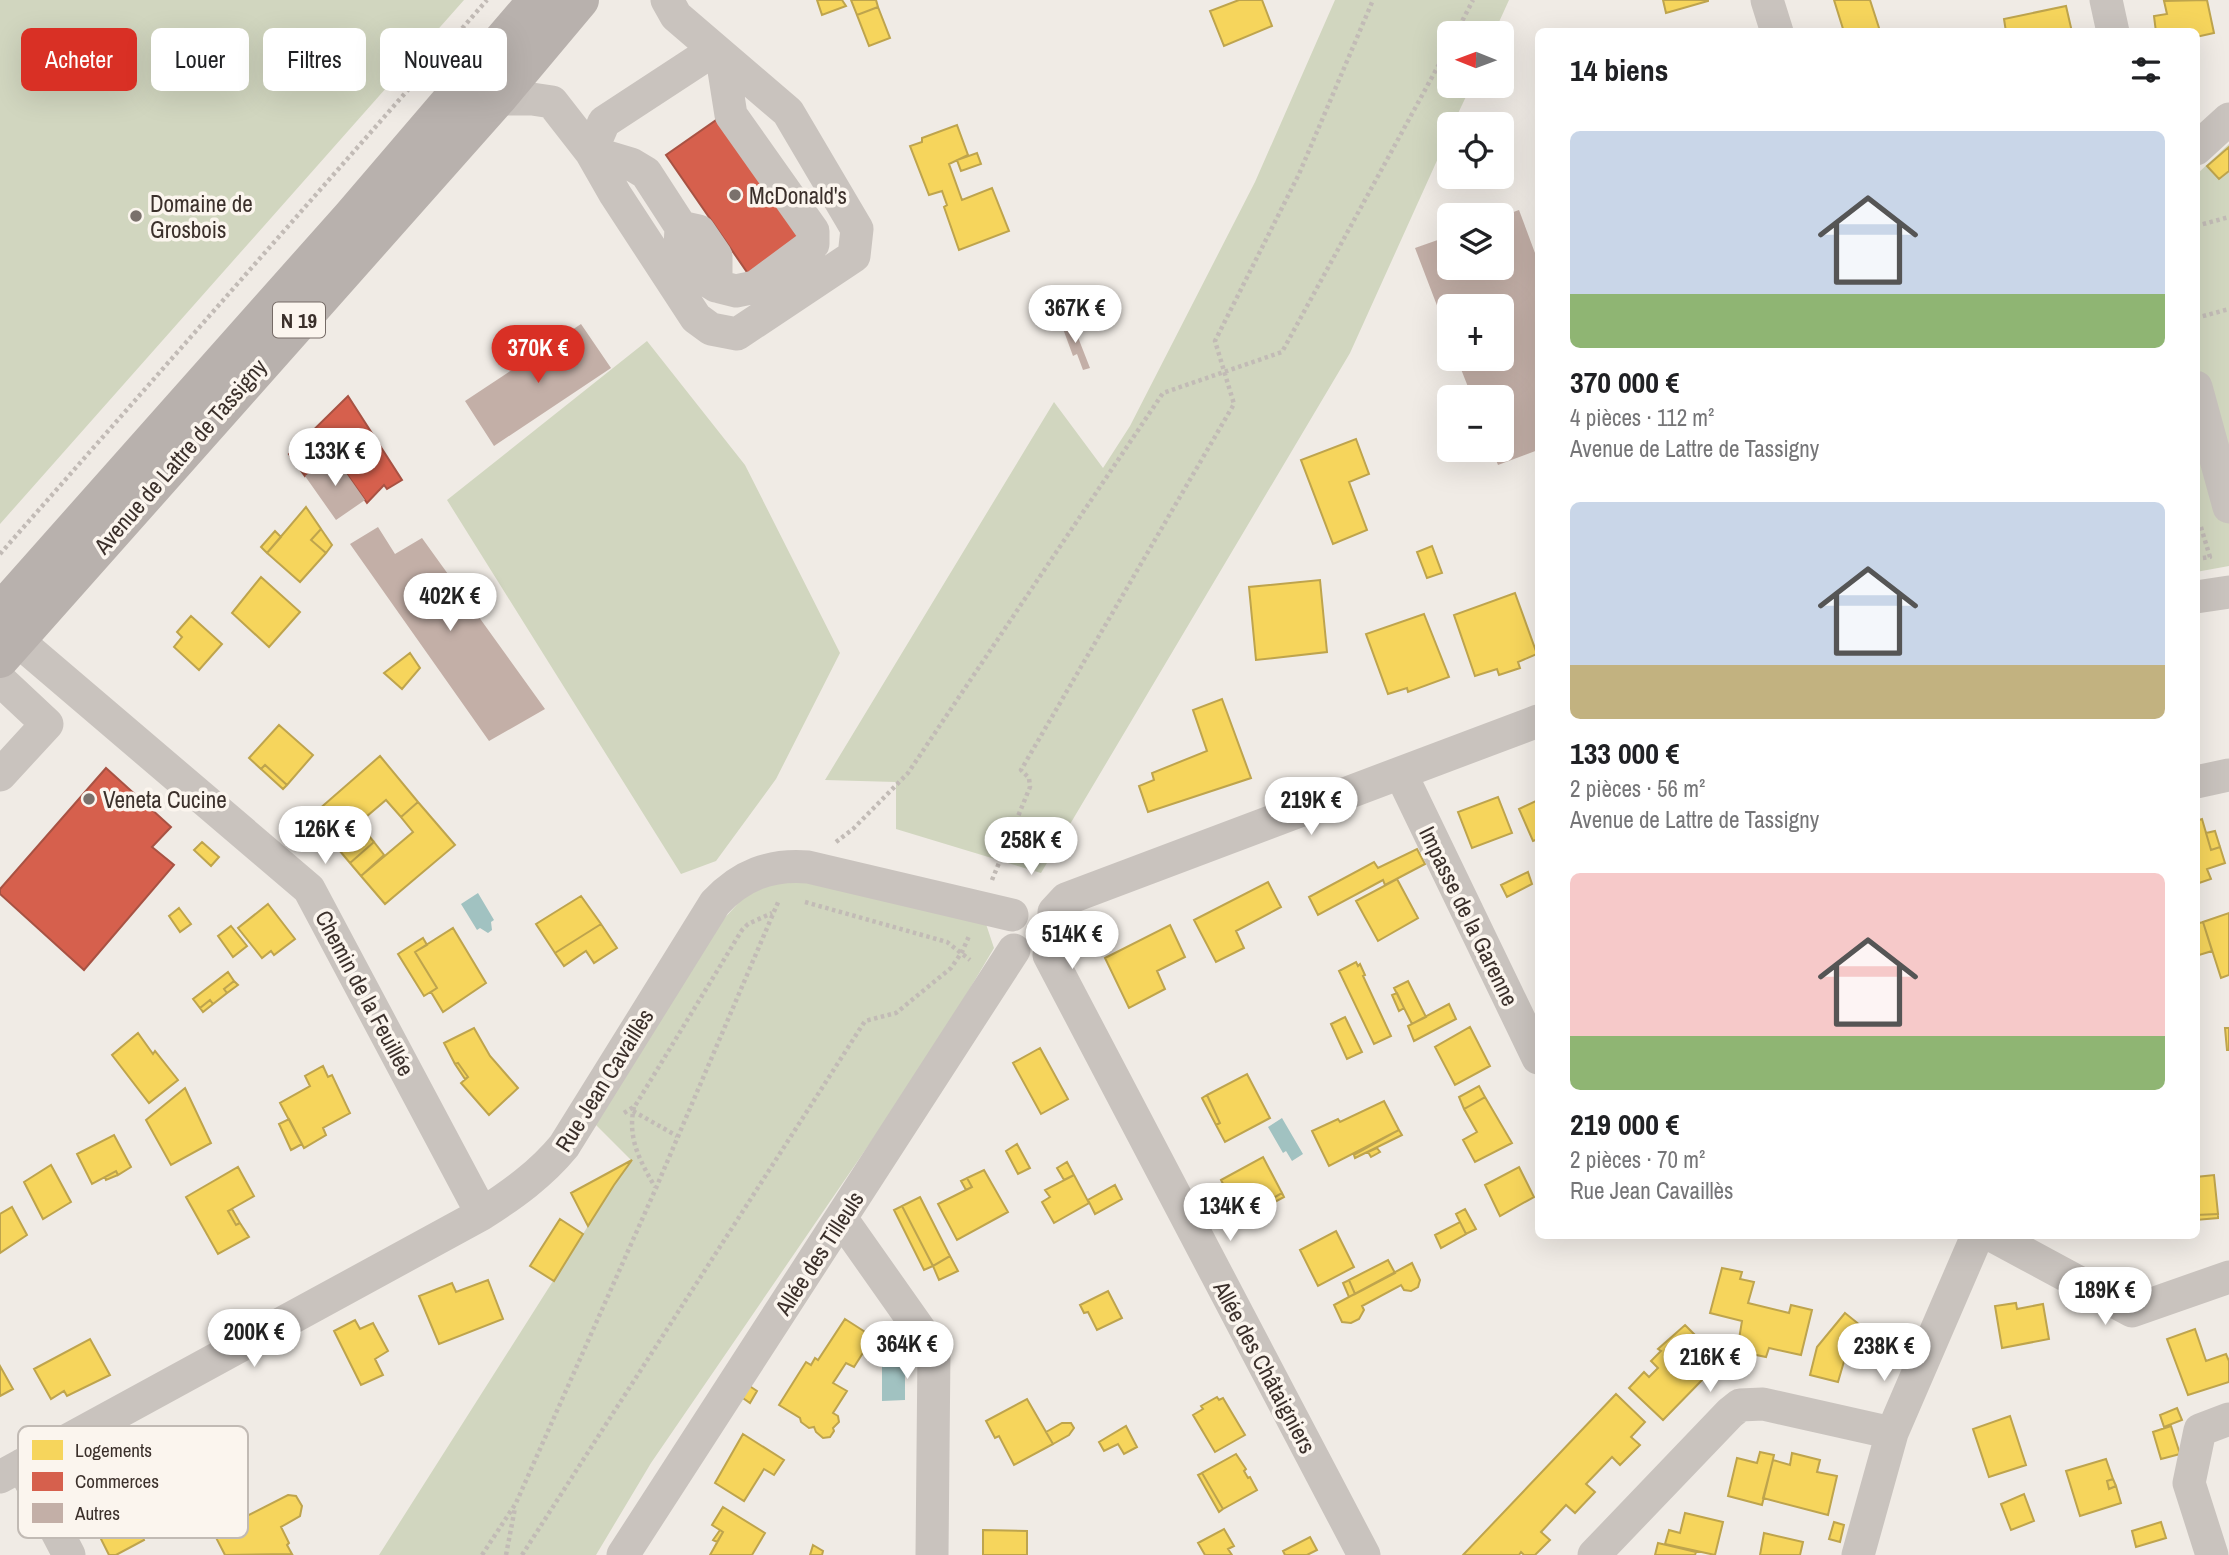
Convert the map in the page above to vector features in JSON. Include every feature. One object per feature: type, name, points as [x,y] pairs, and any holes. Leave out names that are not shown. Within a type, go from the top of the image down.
[{"type":"main road","name":"N 19","points":[[6,637],[351,217],[537,0]]},
{"type":"main road","name":"Avenue de Lattre de Tassigny","points":[[6,637],[497,99],[580,0]]},
{"type":"street","points":[[497,99],[552,102],[591,152],[615,194],[696,318],[711,329],[737,334],[854,256],[857,229],[788,112],[676,16],[667,0]]},
{"type":"street","points":[[1767,0],[1776,28]]},
{"type":"street","points":[[2106,0],[2112,28]]},
{"type":"street","points":[[591,152],[604,122],[718,54]]},
{"type":"street","points":[[591,152],[632,164],[646,173],[681,227],[680,249],[695,274],[716,286],[736,290],[755,288],[813,244],[813,231],[731,115],[718,54]]},
{"type":"street","points":[[2200,145],[2229,119]]},
{"type":"street","points":[[2206,408],[2214,514]]},
{"type":"street","points":[[2200,596],[2229,592]]},
{"type":"street","name":"Chemin de la Feuillée","points":[[6,637],[309,889],[482,1214]]},
{"type":"street","points":[[0,680],[47,724],[0,775]]},
{"type":"street","points":[[1054,912],[1066,899],[1535,722]]},
{"type":"street","name":"Impasse de la Garenne","points":[[1401,774],[1535,1052]]},
{"type":"street","points":[[2200,781],[2229,775]]},
{"type":"street","name":"Rue Jean Cavaillès","points":[[93,1426],[482,1214],[537,1175],[564,1146],[715,903],[727,890],[748,877],[778,866],[808,867],[1012,915]]},
{"type":"street","points":[[1028,904],[1038,904],[1054,912],[1059,919],[1062,935],[1060,943],[1049,955],[1030,959],[1014,950],[1007,933],[1012,915],[1028,904]]},
{"type":"street","name":"Allée des Tilleuls","points":[[623,1555],[1014,950]]},
{"type":"street","name":"Allée des Châtaigniers","points":[[1049,955],[1364,1555]]},
{"type":"street","points":[[841,1219],[934,1350],[932,1555]]},
{"type":"street","points":[[1858,1555],[1892,1433],[1976,1239]]},
{"type":"street","points":[[1999,1239],[2132,1311],[2229,1278]]},
{"type":"street","points":[[1594,1555],[1740,1405],[1763,1404],[1892,1433]]},
{"type":"street","points":[[2212,1555],[2189,1483],[2200,1430],[2229,1419]]},
{"type":"street","points":[[57,1538],[69,1555]]},
{"type":"path","points":[[0,554],[487,0]]},
{"type":"path","points":[[1003,854],[1030,787],[1030,778],[1021,770],[1232,410],[1234,397],[1216,341],[1299,174],[1373,0]]},
{"type":"path","points":[[1462,21],[1473,0]]},
{"type":"path","points":[[853,829],[908,773],[1163,393],[1282,352],[1437,68]]},
{"type":"path","points":[[2200,225],[2229,217]]},
{"type":"path","points":[[2200,317],[2229,309]]},
{"type":"path","points":[[2200,558],[2210,557],[2214,514]]},
{"type":"path","points":[[482,1555],[516,1503],[656,1188],[781,895]]},
{"type":"path","points":[[793,899],[947,942],[962,952]]},
{"type":"path","points":[[522,1555],[865,1021],[896,1013],[951,968]]},
{"type":"path","points":[[656,1188],[633,1143],[631,1128],[634,1109],[677,1136]]},
{"type":"path","points":[[506,1555],[516,1503]]},
{"type":"green space","name":"Domaine de Grosbois","points":[[0,0],[464,0],[439,28],[380,28],[380,91],[383,91],[0,524]]},
{"type":"green space","points":[[1335,0],[1509,0],[1499,21],[1437,21],[1437,98],[1465,98],[1459,112],[1437,112],[1437,161],[1350,353],[1041,873],[896,829],[896,782],[825,780],[1054,402],[1103,468],[1130,426],[1255,182]]},
{"type":"green space","points":[[2229,144],[2229,566],[2200,571],[2200,171]]},
{"type":"green space","points":[[647,341],[745,465],[840,653],[776,779],[716,861],[681,874],[447,500]]},
{"type":"green space","points":[[775,879],[813,881],[985,921],[994,948],[931,1054],[651,1463],[596,1555],[379,1555],[614,1185],[632,1161],[595,1124],[708,936],[744,897]]},
{"type":"water","points":[[478,893],[494,920],[491,922],[492,930],[488,933],[480,928],[477,930],[461,904]]},
{"type":"water","points":[[1282,1118],[1303,1154],[1292,1161],[1286,1151],[1283,1153],[1268,1127]]},
{"type":"water","points":[[905,1355],[905,1400],[882,1401],[882,1356]]},
{"type":"building: Logements","points":[[817,0],[842,0],[846,6],[822,15]]},
{"type":"building: Logements","points":[[851,0],[876,0],[878,7],[857,15]]},
{"type":"building: Logements","points":[[1239,0],[1262,0],[1272,26],[1224,46],[1210,11]]},
{"type":"building: Logements","points":[[1663,0],[1708,0],[1708,1],[1666,13]]},
{"type":"building: Logements","points":[[1834,0],[1870,0],[1879,28],[1843,28]]},
{"type":"building: Logements","points":[[2207,0],[2214,33],[2200,36],[2200,28],[2156,28],[2154,16],[2167,14],[2164,1]]},
{"type":"building: Logements","points":[[2066,6],[2071,28],[2005,28],[2004,19]]},
{"type":"building: Logements","points":[[878,7],[890,38],[869,46],[857,15]]},
{"type":"building: Logements","points":[[957,125],[968,155],[949,164],[962,200],[992,188],[1009,231],[959,250],[944,207],[947,205],[942,191],[929,195],[910,146],[922,142],[922,138]]},
{"type":"building: Logements","points":[[2229,147],[2229,171],[2219,179],[2207,166]]},
{"type":"building: Logements","points":[[977,153],[981,164],[961,171],[957,160]]},
{"type":"building: Logements","points":[[1065,305],[1072,322],[1062,326],[1056,310]]},
{"type":"building: Logements","points":[[1356,439],[1369,474],[1349,482],[1367,530],[1333,544],[1301,460]]},
{"type":"building: Logements","points":[[306,507],[321,529],[311,540],[326,553],[300,582],[267,553]]},
{"type":"building: Logements","points":[[321,529],[332,545],[326,553],[311,540]]},
{"type":"building: Logements","points":[[275,531],[281,537],[267,553],[261,547]]},
{"type":"building: Logements","points":[[1432,546],[1442,573],[1427,578],[1417,552]]},
{"type":"building: Logements","points":[[261,577],[300,612],[269,647],[232,613]]},
{"type":"building: Logements","points":[[1320,580],[1327,652],[1256,660],[1249,587]]},
{"type":"building: Logements","points":[[1515,593],[1535,655],[1518,662],[1520,668],[1499,675],[1497,669],[1475,676],[1454,615]]},
{"type":"building: Logements","points":[[1424,614],[1449,677],[1408,692],[1407,688],[1388,694],[1366,634]]},
{"type":"building: Logements","points":[[191,616],[222,644],[199,670],[174,647],[182,637],[177,632]]},
{"type":"building: Logements","points":[[410,653],[420,668],[402,689],[384,673]]},
{"type":"building: Logements","points":[[1222,699],[1251,778],[1148,812],[1139,786],[1154,780],[1152,773],[1207,751],[1193,710]]},
{"type":"building: Logements","points":[[279,725],[313,755],[287,785],[265,765],[261,769],[249,758]]},
{"type":"building: Logements","points":[[380,756],[418,802],[401,817],[386,800],[334,844],[310,817]]},
{"type":"building: Logements","points":[[265,765],[287,785],[283,789],[261,769]]},
{"type":"building: Logements","points":[[1498,797],[1512,833],[1472,848],[1458,812]]},
{"type":"building: Logements","points":[[1535,801],[1535,840],[1533,841],[1519,809]]},
{"type":"building: Logements","points":[[418,802],[455,845],[385,904],[361,876],[413,832],[401,817]]},
{"type":"building: Logements","points":[[2202,819],[2211,850],[2220,847],[2225,863],[2207,869],[2211,879],[2200,883]]},
{"type":"building: Logements","points":[[358,823],[374,842],[350,863],[334,844]]},
{"type":"building: Logements","points":[[2215,831],[2220,847],[2211,850],[2206,833]]},
{"type":"building: Logements","points":[[202,842],[219,857],[211,866],[194,850]]},
{"type":"building: Logements","points":[[374,842],[384,855],[361,876],[350,863]]},
{"type":"building: Logements","points":[[1417,849],[1425,864],[1385,885],[1383,880],[1318,915],[1309,897],[1374,862],[1378,868]]},
{"type":"building: Logements","points":[[1528,872],[1532,884],[1507,897],[1501,885]]},
{"type":"building: Logements","points":[[1397,879],[1418,918],[1378,941],[1356,901]]},
{"type":"building: Logements","points":[[1268,882],[1281,907],[1236,931],[1244,948],[1216,962],[1194,920]]},
{"type":"building: Logements","points":[[581,896],[601,924],[555,953],[536,924]]},
{"type":"building: Logements","points":[[268,904],[295,939],[274,955],[271,951],[262,958],[238,928]]},
{"type":"building: Logements","points":[[179,908],[191,924],[180,932],[169,916]]},
{"type":"building: Logements","points":[[2229,913],[2229,975],[2221,978],[2203,922]]},
{"type":"building: Logements","points":[[2203,922],[2212,951],[2200,955],[2200,923]]},
{"type":"building: Logements","points":[[601,924],[617,948],[594,963],[586,951],[564,966],[555,953]]},
{"type":"building: Logements","points":[[1170,925],[1185,957],[1157,971],[1165,989],[1129,1008],[1105,958]]},
{"type":"building: Logements","points":[[231,926],[247,946],[233,957],[218,936]]},
{"type":"building: Logements","points":[[453,928],[486,983],[443,1012],[431,992],[437,988],[415,952]]},
{"type":"building: Logements","points":[[423,938],[427,945],[415,952],[437,988],[424,996],[398,954]]},
{"type":"building: Logements","points":[[1356,962],[1358,966],[1360,964],[1391,1036],[1374,1044],[1339,971]]},
{"type":"building: Logements","points":[[228,972],[234,981],[224,989],[227,993],[213,1004],[210,1000],[200,1008],[193,999]]},
{"type":"building: Logements","points":[[234,981],[238,985],[227,993],[224,989]]},
{"type":"building: Logements","points":[[1408,981],[1426,1017],[1412,1024],[1394,988]]},
{"type":"building: Logements","points":[[1397,993],[1404,1008],[1399,1011],[1392,995]]},
{"type":"building: Logements","points":[[210,1000],[213,1004],[203,1012],[200,1008]]},
{"type":"building: Logements","points":[[1449,1004],[1456,1019],[1414,1041],[1408,1026]]},
{"type":"building: Logements","points":[[1345,1017],[1362,1052],[1347,1059],[1331,1024]]},
{"type":"building: Logements","points":[[1470,1027],[1490,1066],[1455,1085],[1435,1047]]},
{"type":"building: Logements","points":[[474,1028],[490,1056],[518,1088],[489,1115],[461,1083],[468,1077],[458,1063],[455,1064],[444,1043]]},
{"type":"building: Logements","points":[[2225,1028],[2229,1028],[2229,1050],[2227,1050]]},
{"type":"building: Logements","points":[[138,1033],[153,1054],[155,1051],[178,1080],[149,1103],[112,1055]]},
{"type":"building: Logements","points":[[1040,1048],[1068,1099],[1041,1114],[1013,1063]]},
{"type":"building: Logements","points":[[458,1063],[468,1077],[465,1079],[455,1064]]},
{"type":"building: Logements","points":[[323,1066],[328,1077],[332,1075],[350,1113],[323,1128],[326,1135],[304,1148],[280,1103],[310,1086],[305,1076]]},
{"type":"building: Logements","points":[[1247,1074],[1270,1118],[1225,1142],[1216,1125],[1220,1123],[1207,1095]]},
{"type":"building: Logements","points":[[1479,1086],[1485,1097],[1464,1109],[1459,1097]]},
{"type":"building: Logements","points":[[185,1088],[211,1143],[171,1165],[146,1120]]},
{"type":"building: Logements","points":[[1207,1095],[1220,1123],[1216,1125],[1202,1098]]},
{"type":"building: Logements","points":[[1485,1097],[1512,1143],[1475,1162],[1463,1140],[1477,1132],[1464,1109]]},
{"type":"building: Logements","points":[[1384,1101],[1399,1130],[1329,1166],[1312,1131],[1338,1119],[1340,1122]]},
{"type":"building: Logements","points":[[289,1119],[302,1144],[291,1150],[279,1124]]},
{"type":"building: Logements","points":[[1399,1130],[1402,1135],[1355,1158],[1354,1155]]},
{"type":"building: Logements","points":[[114,1135],[131,1167],[118,1175],[116,1171],[92,1184],[77,1154]]},
{"type":"building: Logements","points":[[1017,1144],[1030,1168],[1018,1174],[1006,1151]]},
{"type":"building: Logements","points":[[1377,1148],[1380,1152],[1371,1157],[1368,1152]]},
{"type":"building: Logements","points":[[1263,1157],[1282,1193],[1245,1214],[1237,1193],[1230,1197],[1221,1180]]},
{"type":"building: Logements","points":[[632,1160],[614,1185],[588,1226],[571,1193]]},
{"type":"building: Logements","points":[[1067,1162],[1074,1175],[1064,1180],[1057,1168]]},
{"type":"building: Logements","points":[[51,1165],[71,1202],[43,1219],[24,1182]]},
{"type":"building: Logements","points":[[238,1167],[254,1196],[228,1211],[236,1225],[240,1223],[249,1237],[218,1254],[186,1197]]},
{"type":"building: Logements","points":[[1519,1167],[1534,1197],[1500,1216],[1485,1185]]},
{"type":"building: Logements","points":[[984,1170],[1008,1212],[957,1240],[938,1204],[972,1187],[967,1178]]},
{"type":"building: Logements","points":[[116,1171],[118,1175],[106,1180],[105,1177]]},
{"type":"building: Logements","points":[[1074,1175],[1089,1203],[1054,1223],[1042,1202],[1050,1197],[1045,1190]]},
{"type":"building: Logements","points":[[2214,1175],[2218,1214],[2200,1215],[2200,1177]]},
{"type":"building: Logements","points":[[967,1178],[972,1187],[966,1190],[961,1181]]},
{"type":"building: Logements","points":[[1115,1185],[1122,1199],[1095,1214],[1088,1200]]},
{"type":"building: Logements","points":[[1282,1193],[1284,1197],[1262,1209],[1261,1205]]},
{"type":"building: Logements","points":[[920,1197],[950,1256],[933,1266],[902,1206]]},
{"type":"building: Logements","points":[[1261,1205],[1262,1209],[1247,1217],[1245,1214]]},
{"type":"building: Logements","points":[[902,1206],[933,1266],[924,1270],[894,1210]]},
{"type":"building: Logements","points":[[12,1207],[27,1235],[0,1253],[0,1214]]},
{"type":"building: Logements","points":[[232,1209],[240,1223],[236,1225],[228,1211]]},
{"type":"building: Logements","points":[[1465,1209],[1476,1229],[1466,1234],[1456,1214]]},
{"type":"building: Logements","points":[[2218,1214],[2218,1218],[2200,1220],[2200,1215]]},
{"type":"building: Logements","points":[[560,1219],[583,1234],[554,1281],[530,1266]]},
{"type":"building: Logements","points":[[1460,1222],[1466,1234],[1441,1248],[1435,1235]]},
{"type":"building: Logements","points":[[1336,1231],[1354,1267],[1318,1286],[1300,1250]]},
{"type":"building: Logements","points":[[950,1256],[958,1271],[939,1280],[933,1266]]},
{"type":"building: Logements","points":[[1388,1260],[1395,1273],[1355,1294],[1349,1280]]},
{"type":"building: Logements","points":[[1412,1263],[1420,1280],[1418,1287],[1411,1291],[1404,1290],[1401,1285],[1362,1306],[1364,1310],[1359,1319],[1351,1323],[1342,1322],[1334,1305]]},
{"type":"building: Logements","points":[[1722,1268],[1742,1272],[1740,1279],[1754,1282],[1748,1303],[1789,1313],[1791,1305],[1812,1310],[1801,1355],[1769,1348],[1766,1357],[1737,1351],[1742,1321],[1710,1313]]},
{"type":"building: Logements","points":[[488,1280],[503,1319],[439,1344],[419,1296],[452,1283],[456,1292]]},
{"type":"building: Logements","points":[[1349,1280],[1355,1294],[1349,1297],[1343,1283]]},
{"type":"building: Logements","points":[[1108,1291],[1122,1318],[1097,1330],[1088,1312],[1084,1313],[1080,1305]]},
{"type":"building: Logements","points":[[2016,1303],[2017,1309],[2043,1304],[2049,1339],[2002,1348],[1995,1306]]},
{"type":"building: Logements","points":[[1845,1313],[1881,1342],[1867,1357],[1862,1353],[1854,1364],[1845,1358],[1838,1382],[1810,1375],[1817,1347]]},
{"type":"building: Logements","points":[[845,1319],[873,1337],[854,1367],[846,1363],[833,1383],[847,1391],[833,1413],[838,1416],[839,1422],[830,1437],[823,1438],[814,1427],[809,1428],[800,1418],[779,1405],[806,1362],[811,1365],[815,1358],[818,1360]]},
{"type":"building: Logements","points":[[355,1320],[360,1329],[373,1323],[388,1351],[375,1359],[383,1375],[361,1385],[334,1331]]},
{"type":"building: Logements","points":[[1685,1325],[1713,1353],[1699,1367],[1707,1375],[1663,1420],[1629,1388],[1644,1372],[1649,1377],[1658,1368],[1651,1361],[1661,1351],[1658,1349]]},
{"type":"building: Logements","points":[[2195,1329],[2206,1361],[2226,1354],[2229,1361],[2229,1382],[2188,1395],[2167,1339]]},
{"type":"building: Logements","points":[[90,1339],[110,1375],[67,1396],[64,1391],[51,1399],[34,1369]]},
{"type":"building: Logements","points":[[0,1366],[13,1389],[0,1396]]},
{"type":"building: Logements","points":[[748,1385],[757,1391],[750,1403],[740,1396]]},
{"type":"building: Logements","points":[[1616,1394],[1645,1422],[1631,1437],[1640,1445],[1620,1465],[1612,1457],[1586,1484],[1595,1492],[1575,1513],[1566,1505],[1541,1532],[1550,1540],[1535,1555],[1524,1555],[1521,1552],[1519,1555],[1463,1555]]},
{"type":"building: Logements","points":[[1217,1397],[1219,1400],[1223,1398],[1245,1435],[1215,1452],[1193,1415],[1203,1409],[1201,1406]]},
{"type":"building: Logements","points":[[1027,1399],[1053,1444],[1014,1465],[999,1436],[995,1438],[986,1421]]},
{"type":"building: Logements","points":[[2177,1408],[2182,1420],[2164,1427],[2160,1415]]},
{"type":"building: Logements","points":[[2010,1416],[2026,1465],[1989,1477],[1973,1429]]},
{"type":"building: Logements","points":[[1062,1423],[1071,1423],[1074,1428],[1069,1435],[1053,1444],[1046,1432]]},
{"type":"building: Logements","points":[[1126,1426],[1137,1447],[1124,1454],[1118,1444],[1104,1451],[1099,1442]]},
{"type":"building: Logements","points":[[2171,1426],[2180,1454],[2161,1459],[2153,1432]]},
{"type":"building: Logements","points":[[743,1434],[784,1460],[774,1475],[764,1469],[744,1501],[715,1483]]},
{"type":"building: Logements","points":[[1760,1452],[1774,1455],[1762,1505],[1728,1496],[1737,1458],[1757,1463]]},
{"type":"building: Logements","points":[[1792,1453],[1820,1460],[1817,1472],[1837,1476],[1828,1515],[1763,1498],[1773,1460],[1790,1465]]},
{"type":"building: Logements","points":[[1236,1454],[1257,1490],[1223,1509],[1202,1473]]},
{"type":"building: Logements","points":[[2106,1459],[2113,1479],[2107,1481],[2109,1489],[2116,1486],[2121,1503],[2080,1516],[2066,1471]]},
{"type":"building: Logements","points":[[1202,1473],[1223,1509],[1219,1512],[1198,1475]]},
{"type":"building: Logements","points":[[2113,1479],[2116,1486],[2109,1489],[2107,1481]]},
{"type":"building: Logements","points":[[2024,1494],[2034,1521],[2011,1530],[2001,1504]]},
{"type":"building: Logements","points":[[288,1495],[296,1496],[302,1506],[300,1516],[281,1527],[292,1554],[225,1555],[216,1538],[248,1538],[248,1515]]},
{"type":"building: Logements","points":[[723,1507],[765,1533],[752,1555],[710,1555],[723,1532],[712,1525]]},
{"type":"building: Logements","points":[[1685,1513],[1723,1522],[1715,1555],[1665,1544],[1669,1530],[1680,1533]]},
{"type":"building: Logements","points":[[1834,1522],[1844,1525],[1840,1542],[1829,1539]]},
{"type":"building: Logements","points":[[2161,1522],[2166,1538],[2136,1547],[2132,1531]]},
{"type":"building: Logements","points":[[1224,1529],[1234,1546],[1228,1549],[1232,1555],[1205,1555],[1198,1543]]},
{"type":"building: Logements","points":[[720,1530],[723,1532],[717,1542],[713,1540]]},
{"type":"building: Logements","points":[[983,1530],[1027,1531],[1027,1555],[983,1555]]},
{"type":"building: Logements","points":[[1764,1533],[1803,1542],[1800,1555],[1760,1555]]},
{"type":"building: Logements","points":[[1310,1537],[1317,1550],[1307,1555],[1285,1555],[1283,1551]]},
{"type":"building: Logements","points":[[100,1538],[144,1540],[116,1555],[109,1555]]},
{"type":"building: Logements","points":[[1658,1543],[1696,1552],[1695,1555],[1655,1555]]},
{"type":"building: Logements","points":[[813,1545],[823,1551],[822,1555],[810,1555]]},
{"type":"building: Commerces","name":"McDonald's","points":[[722,116],[805,236],[749,275],[666,155]]},
{"type":"building: Commerces","points":[[348,396],[402,480],[387,489],[384,485],[367,503],[334,456],[305,476],[289,454]]},
{"type":"building: Commerces","points":[[106,768],[171,827],[152,847],[174,865],[84,970],[0,894],[0,889]]},
{"type":"building: Autres","points":[[1519,210],[1535,253],[1535,451],[1514,459],[1514,385],[1467,385],[1462,371],[1514,371],[1514,294],[1437,294],[1437,306],[1415,248],[1437,240],[1437,280],[1514,280],[1514,212]]},
{"type":"building: Autres","points":[[1072,322],[1090,368],[1083,370],[1077,354],[1073,356],[1062,326]]},
{"type":"building: Autres","points":[[581,324],[611,368],[494,446],[465,401]]},
{"type":"building: Autres","points":[[334,456],[365,500],[336,520],[305,476]]},
{"type":"building: Autres","points":[[378,527],[395,554],[422,538],[545,709],[489,741],[350,544]]},
{"type":"place","name":"McDonald's","points":[[735,195]]},
{"type":"place","name":"Domaine de Grosbois","points":[[136,216]]},
{"type":"place","name":"Veneta Cucine","points":[[89,799]]}]
